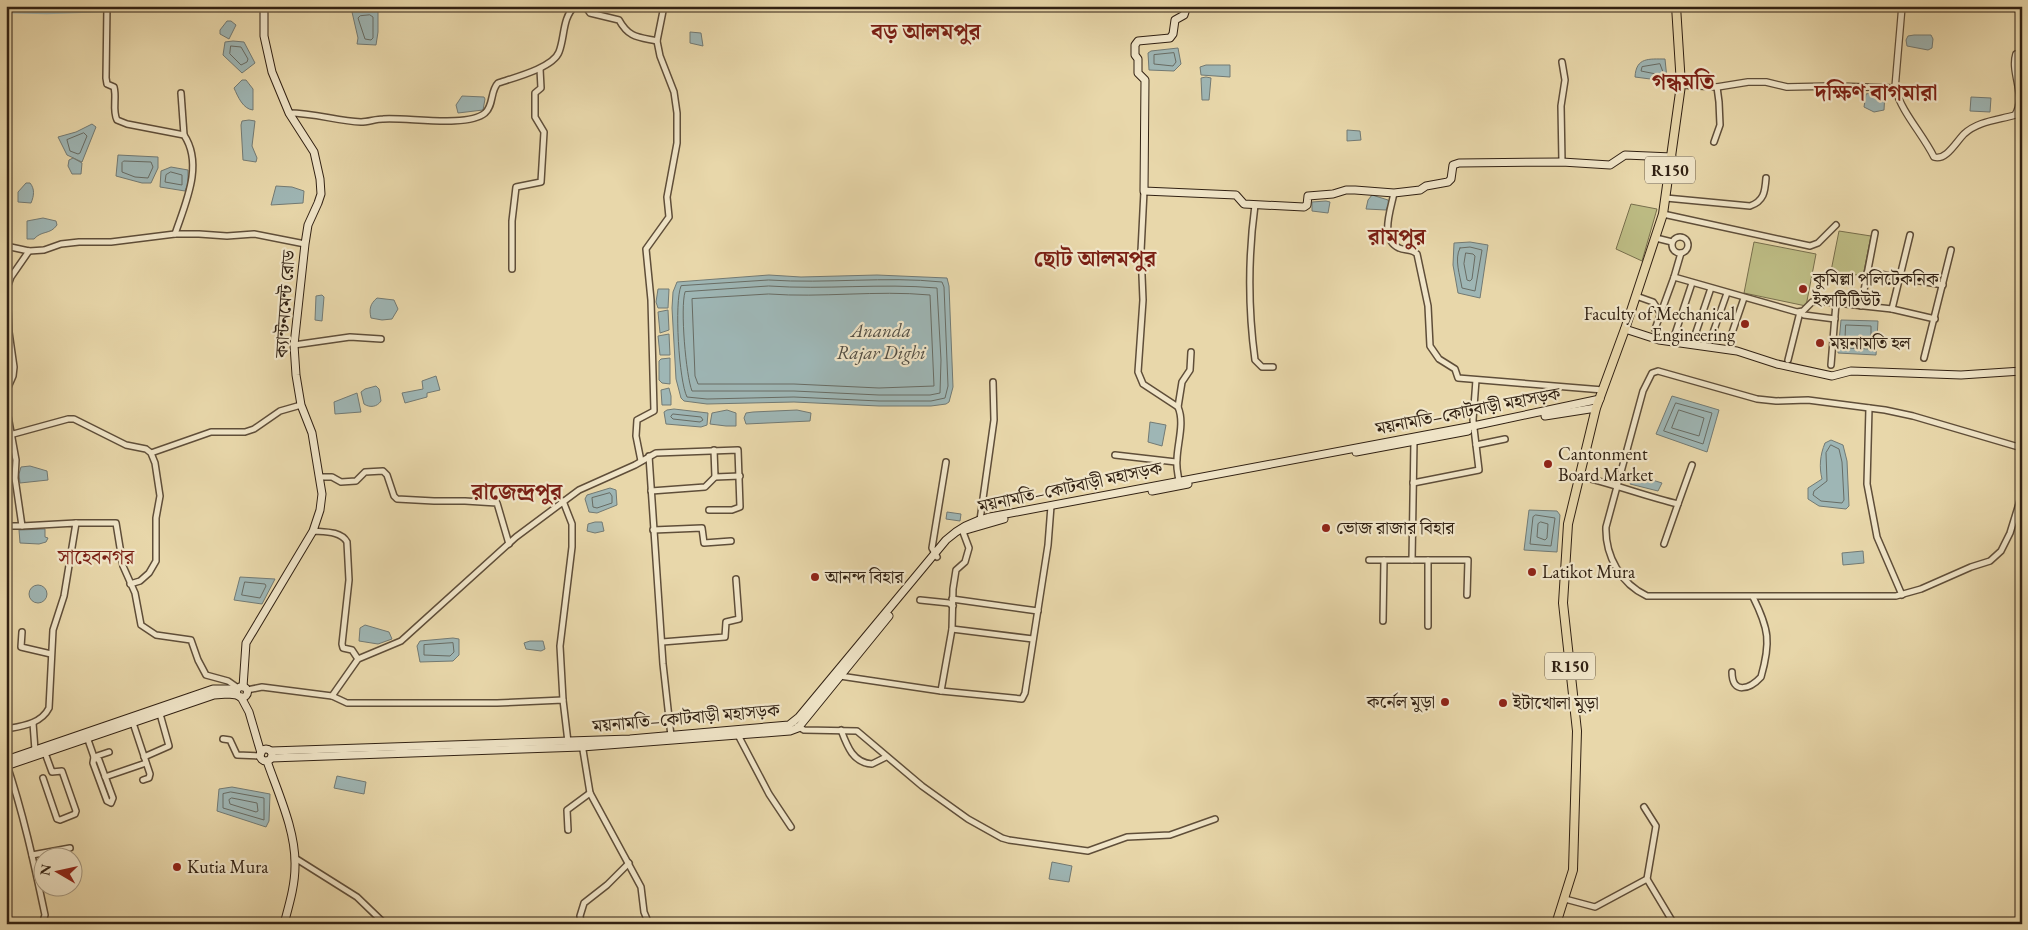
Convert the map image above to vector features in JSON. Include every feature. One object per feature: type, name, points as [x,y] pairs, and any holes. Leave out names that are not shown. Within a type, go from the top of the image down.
[{"type":"main road","name":"ক্যান্টনমেন্ট রোড","points":[[241,692],[246,643],[313,531],[320,510],[322,494],[312,433],[301,405],[294,345],[305,244],[308,225],[321,194],[320,179],[314,152],[289,113],[267,54],[263,24],[264,6]]},
{"type":"main road","points":[[1186,6],[1184,15],[1175,20],[1173,34],[1170,38],[1138,41],[1135,45],[1138,73],[1145,80],[1144,191],[1236,195],[1242,203],[1304,207],[1307,205],[1308,196],[1333,194],[1346,190],[1394,193],[1420,190],[1426,186],[1448,182],[1451,179],[1452,165],[1455,164],[1562,162],[1610,165],[1625,155],[1672,157]]},
{"type":"main road","name":"R150","points":[[1556,924],[1573,870],[1577,731],[1563,590],[1568,524],[1578,476],[1596,408],[1625,329],[1663,214],[1681,86],[1676,6]]},
{"type":"main road","points":[[1625,329],[1659,340],[1737,351],[1777,364],[1832,376],[1851,371],[1961,375],[2022,371]]},
{"type":"main road","name":"ময়নামতি–কোটবাড়ী মহাসড়ক","points":[[266,755],[582,744],[790,732],[953,533],[980,520],[1414,441],[1600,399]]},
{"type":"main road","name":"ময়নামতি–কোটবাড়ী মহাসড়ক","points":[[936,555],[963,532],[1001,520],[1052,508],[1179,481],[1473,428],[1596,408]]},
{"type":"main road","points":[[7,764],[45,753],[86,735],[213,689],[241,692]]},
{"type":"main road","points":[[7,764],[35,750],[133,723],[214,695],[241,692]]},
{"type":"main road","points":[[241,692],[266,755],[286,818],[295,858],[293,886],[284,924]]},
{"type":"main road","name":"ময়নামতি–কোটবাড়ী মহাসড়ক","points":[[462,748],[568,742],[582,744],[796,724]]},
{"type":"street","points":[[106,6],[106,78],[107,84],[114,87],[116,93],[114,114],[117,120],[127,124],[184,134]]},
{"type":"street","points":[[289,113],[308,113],[362,122],[384,118],[422,120],[473,119],[484,114],[490,107],[495,86],[498,82],[540,69],[559,54],[568,12],[575,6]]},
{"type":"street","points":[[585,6],[590,13],[619,20],[626,32],[632,36],[656,41]]},
{"type":"street","points":[[641,461],[636,436],[637,420],[654,412],[651,300],[646,249],[669,217],[667,197],[677,143],[677,113],[674,92],[656,41],[664,6]]},
{"type":"street","points":[[1902,6],[1895,88],[1902,105],[1936,158],[1943,156],[1962,136],[1977,126],[1997,118],[2019,115],[2014,62],[2016,54],[2022,54]]},
{"type":"street","points":[[1562,62],[1565,80],[1561,106],[1562,162]]},
{"type":"street","points":[[512,269],[512,221],[516,187],[540,182],[544,132],[535,117],[535,93],[541,88],[540,69]]},
{"type":"street","points":[[1681,86],[1717,87],[1748,82],[1766,82],[1787,87],[1895,88]]},
{"type":"street","points":[[1714,142],[1720,125],[1720,102],[1717,87]]},
{"type":"street","points":[[175,234],[192,179],[192,153],[184,134],[181,93]]},
{"type":"street","points":[[1666,198],[1750,206],[1758,204],[1763,197],[1766,178]]},
{"type":"street","points":[[1144,191],[1141,250],[1143,300],[1138,372],[1143,384],[1178,407]]},
{"type":"street","points":[[1394,193],[1387,233],[1396,246],[1412,250],[1417,254],[1428,306],[1430,346],[1439,359],[1455,369],[1458,378],[1603,390]]},
{"type":"street","points":[[1255,205],[1249,264],[1250,326],[1254,360],[1262,366],[1272,367]]},
{"type":"street","points":[[1663,214],[1810,246],[1818,243],[1836,225]]},
{"type":"street","points":[[1861,306],[1875,233]]},
{"type":"street","points":[[6,246],[29,250],[44,250],[70,243],[111,242],[175,234],[234,236],[254,234],[305,244]]},
{"type":"street","points":[[1892,309],[1910,235]]},
{"type":"street","points":[[1655,330],[1681,253],[1688,246],[1687,241],[1679,237],[1675,238],[1672,242]]},
{"type":"street","points":[[1656,238],[1672,242]]},
{"type":"street","points":[[1672,242],[1673,249],[1681,253]]},
{"type":"street","points":[[6,392],[13,376],[14,367],[9,332],[7,288],[11,277],[29,250]]},
{"type":"street","points":[[1924,358],[1951,250]]},
{"type":"street","points":[[1868,272],[1943,286]]},
{"type":"street","points":[[1674,277],[1800,312],[1804,315],[1835,319]]},
{"type":"street","points":[[1675,334],[1692,283]]},
{"type":"street","points":[[1694,338],[1711,288]]},
{"type":"street","points":[[1710,340],[1727,293]]},
{"type":"street","points":[[1636,296],[1653,302],[1661,300],[1667,295]]},
{"type":"street","points":[[1732,333],[1744,298]]},
{"type":"street","points":[[1653,302],[1661,314]]},
{"type":"street","points":[[1788,360],[1800,312],[1812,302],[1892,309],[1935,319]]},
{"type":"street","points":[[1831,364],[1836,303]]},
{"type":"street","points":[[294,345],[350,337],[381,339]]},
{"type":"street","points":[[1179,481],[1176,462],[1180,438],[1180,412],[1178,407],[1180,388],[1190,370],[1191,352]]},
{"type":"street","points":[[2022,448],[1912,416],[1808,400],[1776,401],[1757,399],[1658,371],[1652,373],[1644,391],[1606,527],[1606,542],[1611,558],[1620,573],[1636,591],[1647,596],[1902,595],[1990,561],[2001,551],[2010,533],[2022,494]]},
{"type":"street","points":[[1413,483],[1478,472],[1480,468],[1473,428],[1476,380]]},
{"type":"street","points":[[980,520],[994,420],[993,382]]},
{"type":"street","points":[[6,405],[9,435],[16,460],[15,478],[22,526]]},
{"type":"street","points":[[151,453],[211,432],[245,432],[280,411],[301,405]]},
{"type":"street","points":[[1869,408],[1866,459],[1867,484],[1882,551],[1902,595]]},
{"type":"street","points":[[9,435],[74,419],[126,445],[146,449],[151,453],[155,463],[160,496],[156,518],[156,561],[149,573],[140,581],[130,584]]},
{"type":"street","points":[[1476,445],[1506,439]]},
{"type":"street","points":[[1412,560],[1414,441]]},
{"type":"street","points":[[714,450],[715,477]]},
{"type":"street","points":[[332,696],[358,659],[402,641],[509,544],[578,490],[649,456],[663,452],[738,450],[740,507],[732,510],[709,510]]},
{"type":"street","points":[[1116,455],[1176,462]]},
{"type":"street","points":[[649,456],[653,530],[671,736]]},
{"type":"street","points":[[936,555],[932,548],[946,462]]},
{"type":"street","points":[[1664,544],[1692,464]]},
{"type":"street","points":[[320,477],[332,477],[341,482],[356,481],[365,472],[383,471],[387,474],[394,496],[397,499],[434,502],[465,500],[497,503],[509,544]]},
{"type":"street","points":[[651,490],[705,487],[715,477],[740,476]]},
{"type":"street","points":[[1578,476],[1605,481],[1659,500],[1678,504]]},
{"type":"street","points":[[563,502],[572,524],[572,547],[560,646],[568,742]]},
{"type":"street","points":[[839,674],[941,691],[1022,699],[1025,693],[1052,508]]},
{"type":"street","points":[[6,729],[33,723],[46,714],[49,708],[53,630],[64,596],[76,523]]},
{"type":"street","points":[[6,526],[116,523],[124,566],[135,593],[141,625],[156,635],[191,640],[206,675],[228,681],[241,692],[262,687],[332,696],[347,703],[497,703],[563,700]]},
{"type":"street","points":[[653,530],[702,528],[704,543],[731,541]]},
{"type":"street","points":[[313,531],[339,535],[344,537],[347,542],[349,580],[342,644],[343,648],[352,650],[358,659]]},
{"type":"street","points":[[941,691],[952,629],[952,599],[956,568],[965,562],[969,548],[963,532]]},
{"type":"street","points":[[1369,560],[1468,560],[1467,595]]},
{"type":"street","points":[[1383,621],[1384,560]]},
{"type":"street","points":[[1428,560],[1428,626]]},
{"type":"street","points":[[662,642],[726,636],[726,622],[739,619],[736,580]]},
{"type":"street","points":[[1732,672],[1734,685],[1739,687],[1753,684],[1761,677],[1768,642],[1765,624],[1753,597]]},
{"type":"street","points":[[952,599],[1038,610]]},
{"type":"street","points":[[920,600],[949,603],[953,606]]},
{"type":"street","points":[[952,629],[1033,639]]},
{"type":"street","points":[[22,632],[20,647],[51,654]]},
{"type":"street","points":[[105,777],[145,760],[168,746],[160,714]]},
{"type":"street","points":[[33,723],[35,750]]},
{"type":"street","points":[[133,723],[150,776],[142,780]]},
{"type":"street","points":[[796,724],[804,730],[857,731],[886,757],[968,819],[1009,840],[1088,852],[1127,837],[1170,835],[1215,819]]},
{"type":"street","points":[[841,730],[847,747],[857,758],[872,764],[886,757]]},
{"type":"street","points":[[86,735],[94,757],[93,763],[107,802],[111,803],[113,798],[99,760],[94,757]]},
{"type":"street","points":[[738,735],[770,794],[791,827]]},
{"type":"street","points":[[223,739],[230,740],[239,756],[266,755]]},
{"type":"street","points":[[582,744],[590,793],[605,824],[630,863],[641,887],[644,912],[649,924]]},
{"type":"street","points":[[94,757],[109,752]]},
{"type":"street","points":[[43,778],[57,819],[60,820],[74,814],[76,811],[62,771],[52,772],[45,753]]},
{"type":"street","points":[[7,764],[19,800],[32,855]]},
{"type":"street","points":[[568,830],[567,810],[590,793]]},
{"type":"street","points":[[1644,807],[1656,826],[1647,879],[1674,924]]},
{"type":"street","points":[[295,858],[357,896],[385,924]]},
{"type":"street","points":[[581,924],[580,916],[584,903],[607,885],[630,863]]},
{"type":"street","points":[[1565,899],[1595,907],[1647,879]]},
{"type":"street","points":[[41,898],[45,915],[42,924]]},
{"type":"shaded area","points":[[1631,204],[1657,209],[1642,261],[1616,249]]},
{"type":"shaded area","points":[[1839,231],[1871,236],[1863,276],[1831,271]]},
{"type":"shaded area","points":[[1754,242],[1816,254],[1806,306],[1744,293]]},
{"type":"water","points":[[378,11],[376,45],[357,44],[358,38],[352,12]]},
{"type":"water","points":[[227,21],[231,21],[236,25],[229,39],[220,34],[220,30]]},
{"type":"water","points":[[690,32],[701,33],[703,46],[690,43]]},
{"type":"water","points":[[1931,35],[1933,39],[1932,48],[1928,50],[1907,46],[1906,40],[1908,36]]},
{"type":"water","points":[[225,42],[244,42],[255,63],[242,73],[223,55]]},
{"type":"water","points":[[1178,48],[1181,64],[1174,71],[1149,70],[1148,53]]},
{"type":"water","points":[[1665,59],[1667,79],[1658,80],[1635,77],[1638,66],[1644,60]]},
{"type":"water","points":[[1206,65],[1230,65],[1230,77],[1201,75],[1200,67]]},
{"type":"water","points":[[1201,78],[1211,78],[1209,100],[1202,100]]},
{"type":"water","points":[[242,80],[246,80],[253,89],[253,110],[244,105],[234,88]]},
{"type":"water","points":[[1885,92],[1884,110],[1874,112],[1864,107],[1866,94]]},
{"type":"water","points":[[462,96],[484,97],[483,110],[458,113],[456,105]]},
{"type":"water","points":[[1971,97],[1991,98],[1990,112],[1970,111]]},
{"type":"water","points":[[242,121],[255,121],[252,146],[257,158],[256,162],[243,160],[241,125]]},
{"type":"water","points":[[92,124],[96,127],[82,162],[67,155],[58,137],[76,132]]},
{"type":"water","points":[[1347,130],[1360,131],[1361,140],[1347,141]]},
{"type":"water","points":[[118,155],[158,157],[158,168],[151,183],[142,183],[116,176]]},
{"type":"water","points":[[73,158],[82,163],[81,174],[72,174],[68,166],[69,160]]},
{"type":"water","points":[[171,167],[188,170],[188,184],[185,191],[160,187],[161,171]]},
{"type":"water","points":[[26,183],[32,185],[33,195],[31,203],[18,202],[18,192]]},
{"type":"water","points":[[276,186],[292,187],[304,191],[303,203],[271,205]]},
{"type":"water","points":[[1372,195],[1388,200],[1389,204],[1386,210],[1366,209],[1368,200]]},
{"type":"water","points":[[1312,202],[1330,202],[1328,213],[1312,211]]},
{"type":"water","points":[[43,218],[56,221],[57,225],[52,230],[40,234],[34,239],[27,239],[27,221]]},
{"type":"water","points":[[1470,242],[1488,245],[1480,298],[1458,293],[1453,265],[1454,243]]},
{"type":"water","name":"Ananda Rajar Dighi","points":[[769,275],[801,277],[877,275],[947,278],[949,286],[953,387],[949,402],[931,406],[879,406],[794,402],[707,404],[684,401],[681,398],[676,379],[672,308],[673,292],[677,282]]},
{"type":"water","points":[[658,289],[669,289],[668,308],[658,308],[656,302]]},
{"type":"water","points":[[322,295],[324,297],[322,321],[315,320],[316,296]]},
{"type":"water","points":[[377,298],[394,300],[398,309],[392,319],[371,318],[371,307]]},
{"type":"water","points":[[668,310],[669,330],[660,333],[658,312]]},
{"type":"water","points":[[1841,320],[1878,321],[1876,355],[1838,353]]},
{"type":"water","points":[[669,334],[670,355],[660,355],[658,336]]},
{"type":"water","points":[[670,358],[670,384],[662,383],[659,380],[659,361]]},
{"type":"water","points":[[436,376],[440,390],[427,393],[427,397],[405,403],[402,393],[423,389],[422,381]]},
{"type":"water","points":[[376,386],[379,389],[381,401],[378,405],[373,406],[364,404],[361,392]]},
{"type":"water","points":[[669,388],[671,405],[662,405],[661,390]]},
{"type":"water","points":[[357,393],[361,412],[335,414],[334,402]]},
{"type":"water","points":[[1672,396],[1719,410],[1707,452],[1656,434]]},
{"type":"water","points":[[674,409],[708,413],[707,425],[701,427],[666,424],[664,412]]},
{"type":"water","points":[[727,410],[736,413],[736,426],[710,424],[712,413]]},
{"type":"water","points":[[797,410],[811,413],[810,421],[746,424],[744,418],[746,413]]},
{"type":"water","points":[[1150,422],[1166,425],[1162,446],[1148,442]]},
{"type":"water","points":[[1831,440],[1843,445],[1847,461],[1849,506],[1846,509],[1819,506],[1808,499],[1808,488],[1822,479],[1820,466],[1822,452],[1825,443]]},
{"type":"water","points":[[30,466],[47,471],[48,480],[20,483],[19,474],[21,467]]},
{"type":"water","points":[[1633,474],[1662,483],[1658,491],[1630,484]]},
{"type":"water","points":[[610,488],[616,490],[617,505],[597,513],[589,512],[585,499],[587,495]]},
{"type":"water","points":[[1529,510],[1557,511],[1560,515],[1557,552],[1524,550]]},
{"type":"water","points":[[947,512],[961,514],[960,521],[946,519]]},
{"type":"water","points":[[602,522],[604,531],[595,533],[587,531],[588,524]]},
{"type":"water","points":[[45,529],[45,537],[48,538],[46,542],[39,544],[20,543],[19,530]]},
{"type":"water","points":[[1863,551],[1864,563],[1843,565],[1842,553]]},
{"type":"water","points":[[240,577],[275,579],[262,604],[234,600]]},
{"type":"water","points":[[38,585],[44,588],[47,594],[44,600],[38,603],[32,600],[29,594],[32,588]]},
{"type":"water","points":[[365,625],[389,632],[392,639],[378,644],[359,641],[360,628]]},
{"type":"water","points":[[459,639],[459,655],[453,661],[420,662],[417,646],[420,641]]},
{"type":"water","points":[[543,641],[545,649],[541,651],[526,649],[524,643]]},
{"type":"water","points":[[337,776],[366,782],[364,794],[334,788]]},
{"type":"water","points":[[232,787],[270,794],[269,821],[266,827],[217,811],[219,789]]},
{"type":"water","points":[[1052,862],[1072,866],[1069,882],[1049,879]]},
{"type":"waterway","points":[[114,10],[144,6]]},
{"type":"waterway","points":[[6,11],[103,10]]},
{"type":"place","name":"কুমিল্লা পলিটেকনিক ইন্সটিটিউট","points":[[1803,289]]},
{"type":"place","name":"Faculty of Mechanical Engineering","points":[[1745,324]]},
{"type":"place","name":"ময়নামতি হল","points":[[1820,343]]},
{"type":"place","name":"Cantonment Board Market","points":[[1548,464]]},
{"type":"place","name":"ভোজ রাজার বিহার","points":[[1326,528]]},
{"type":"place","name":"Latikot Mura","points":[[1532,572]]},
{"type":"place","name":"আনন্দ বিহার","points":[[815,577]]},
{"type":"place","name":"কর্নেল মুড়া","points":[[1445,702]]},
{"type":"place","name":"ইটাখোলা মুড়া","points":[[1503,703]]},
{"type":"place","name":"Kutia Mura","points":[[177,867]]},
{"type":"district","name":"বড় আলমপুর","points":[[926,31]]},
{"type":"district","name":"গন্ধমতি","points":[[1683,81]]},
{"type":"district","name":"দক্ষিণ বাগমারা","points":[[1876,92]]},
{"type":"district","name":"রামপুর","points":[[1397,236]]},
{"type":"district","name":"ছোট আলমপুর","points":[[1095,258]]},
{"type":"district","name":"রাজেন্দ্রপুর","points":[[517,491]]},
{"type":"district","name":"সাহেবনগর","points":[[96,557]]}]
